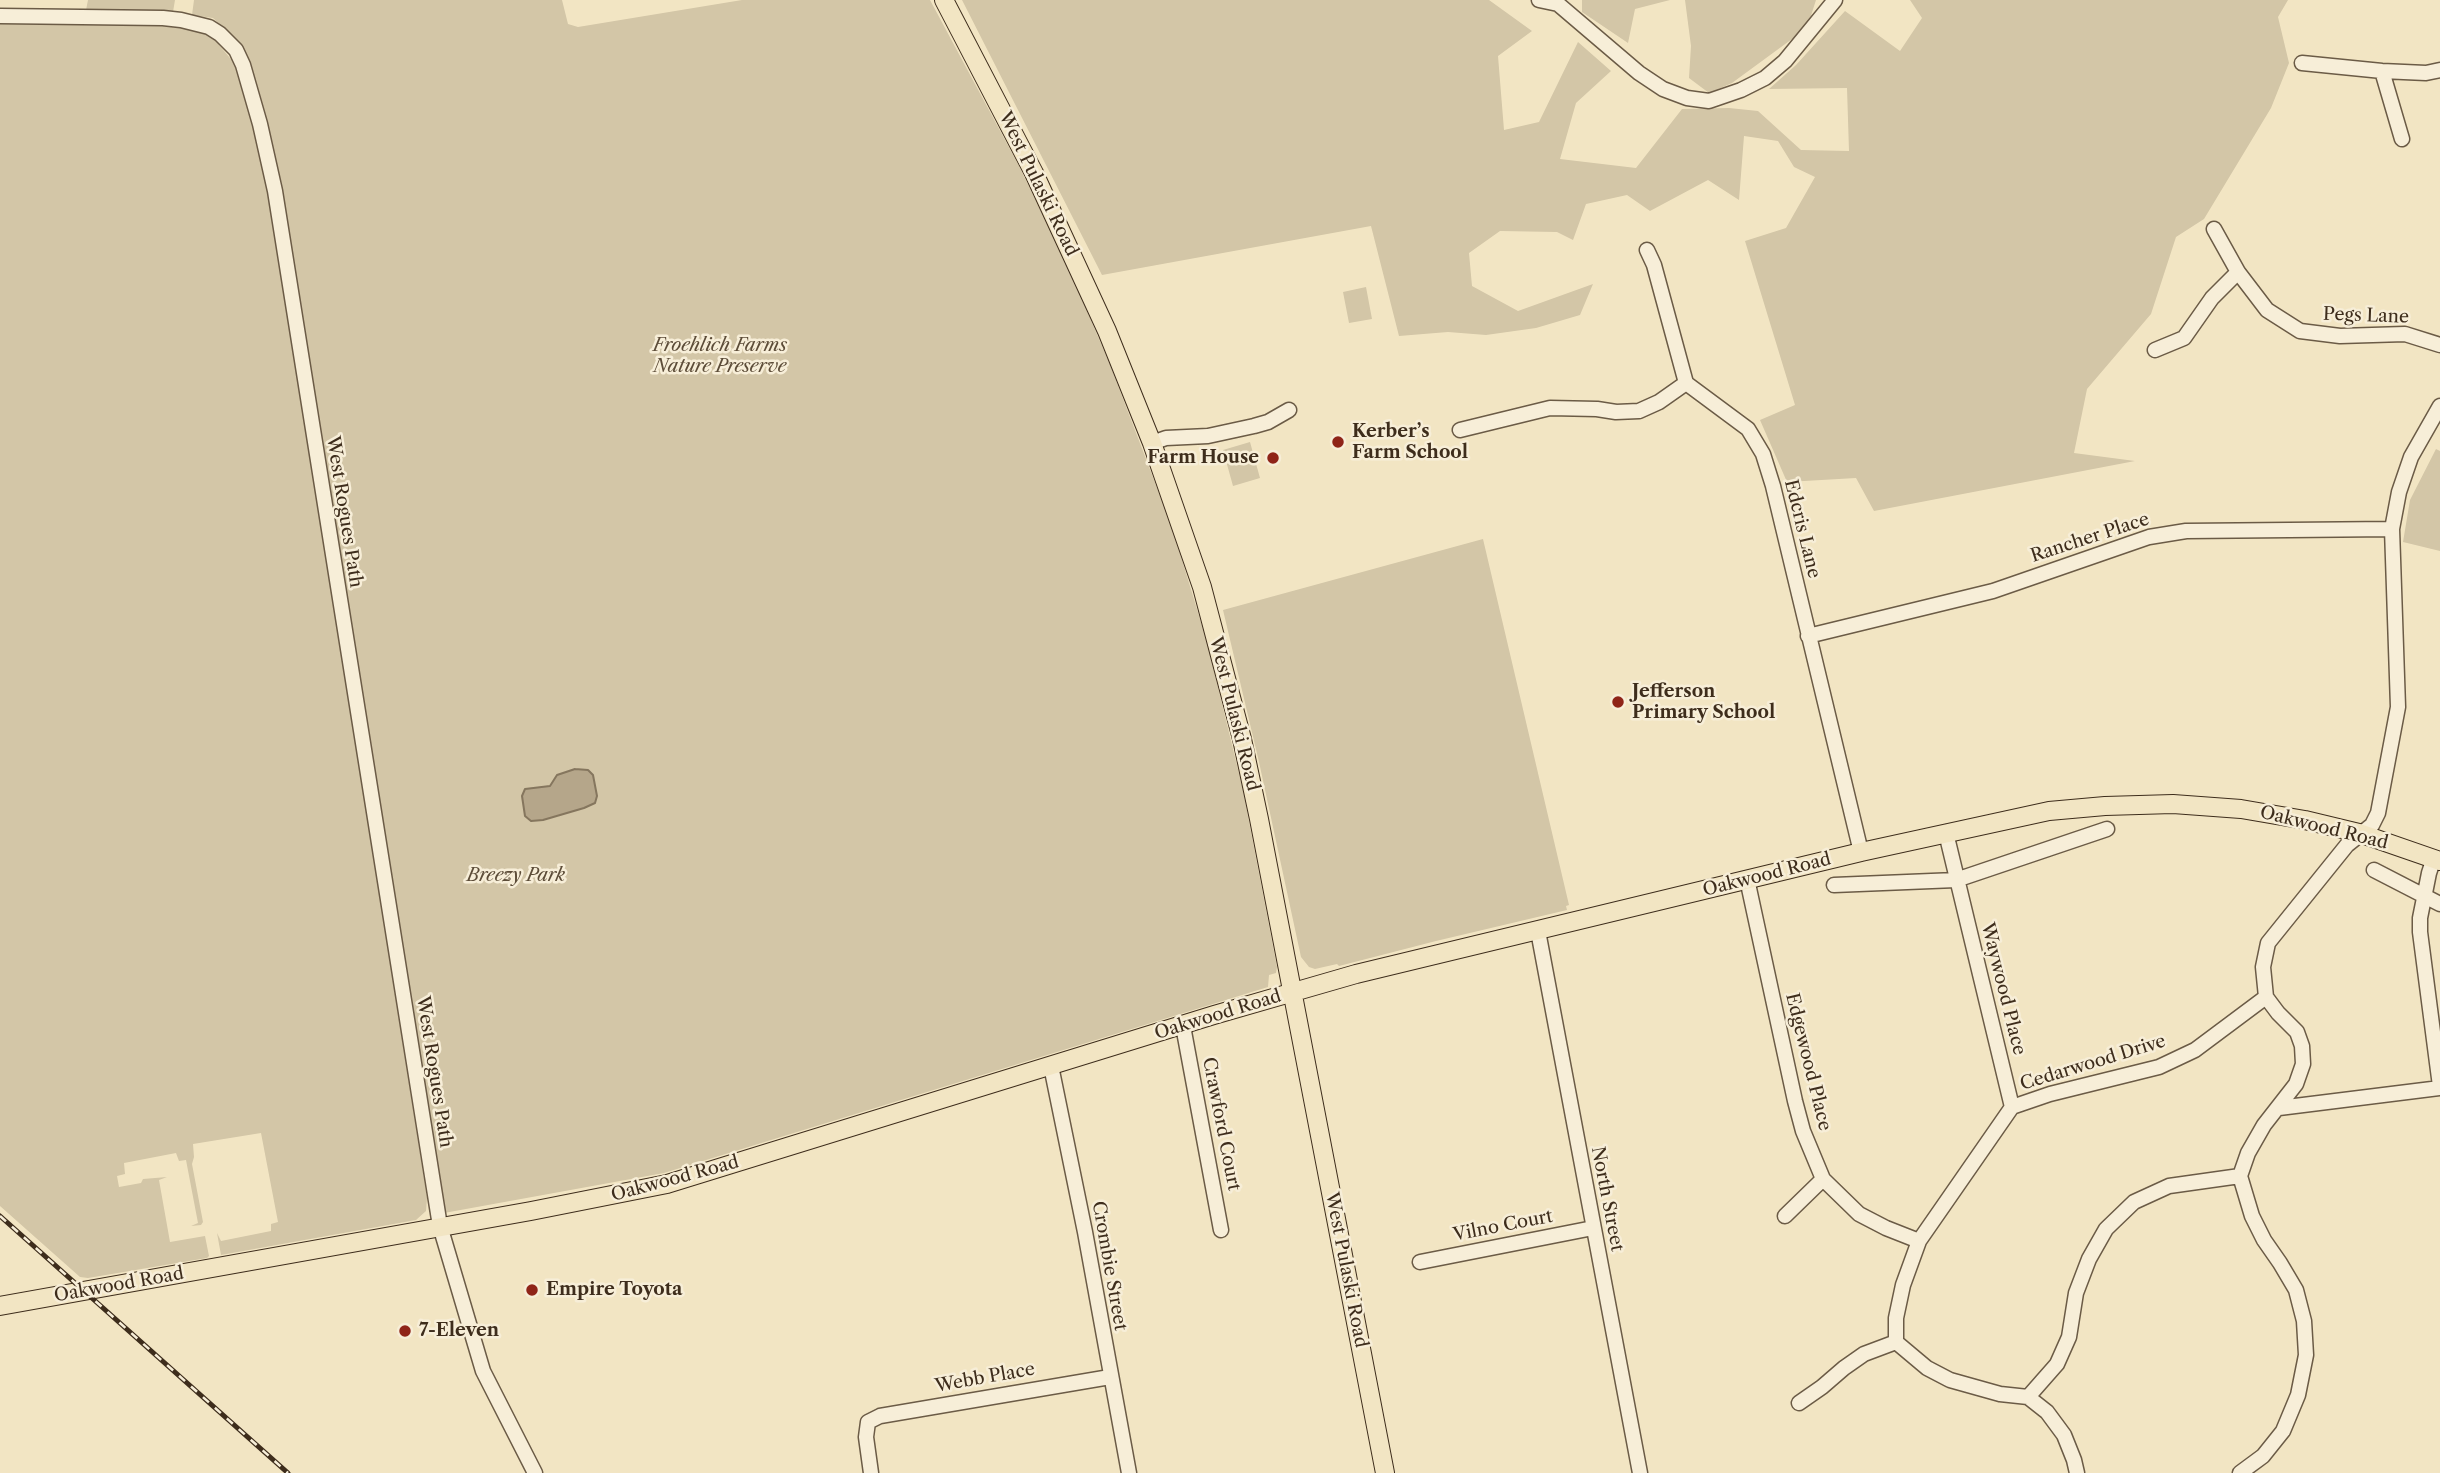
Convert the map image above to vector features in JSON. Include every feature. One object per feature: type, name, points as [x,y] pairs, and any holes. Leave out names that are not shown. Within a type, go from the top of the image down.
[{"type":"main road","name":"West Pulaski Road","points":[[944,0],[1068,242],[1126,375],[1202,587],[1242,739],[1293,991],[1384,1473]]},
{"type":"main road","name":"Oakwood Road","points":[[0,1306],[667,1184],[1293,991],[1747,879],[2049,811],[2173,804],[2274,814],[2362,834],[2437,860]]},
{"type":"street","points":[[1539,0],[1558,4],[1663,89],[1687,99],[1709,101],[1765,78],[1785,61],[1835,0]]},
{"type":"street","name":"West Rogues Path","points":[[0,16],[163,18],[198,24],[209,27],[228,41],[243,65],[275,191],[440,1226],[483,1371],[535,1473]]},
{"type":"street","points":[[2302,63],[2382,71],[2426,73],[2440,70]]},
{"type":"street","points":[[2382,71],[2402,139]]},
{"type":"street","name":"Pegs Lane","points":[[2214,229],[2238,272],[2267,310],[2300,331],[2340,336],[2405,334],[2440,345]]},
{"type":"street","points":[[1460,430],[1550,408],[1639,411],[1686,383],[1654,265],[1647,250]]},
{"type":"street","points":[[2155,350],[2184,338],[2212,298],[2238,272]]},
{"type":"street","name":"Edcris Lane","points":[[1686,383],[1748,429],[1763,454],[1861,852]]},
{"type":"street","points":[[2240,1473],[2263,1456],[2283,1431],[2298,1395],[2306,1354],[2304,1321],[2296,1290],[2258,1228],[2240,1177],[2248,1153],[2296,1084],[2303,1064],[2302,1046],[2297,1032],[2266,997],[2263,967],[2268,943],[2347,845],[2372,825],[2378,813],[2398,707],[2392,529],[2399,492],[2411,457],[2440,406]]},
{"type":"street","points":[[1152,443],[1166,438],[1208,436],[1254,426],[1268,422],[1289,410]]},
{"type":"street","name":"Rancher Place","points":[[1808,636],[1993,591],[2149,537],[2186,531],[2392,529]]},
{"type":"street","name":"Oakwood Road","points":[[1834,885],[1956,880],[2107,829]]},
{"type":"street","name":"Waywood Place","points":[[1946,833],[2012,1107]]},
{"type":"street","points":[[2279,1108],[2440,1087],[2437,1028],[2420,932],[2420,918],[2429,873],[2437,860]]},
{"type":"street","name":"Oakwood Road","points":[[2374,870],[2440,904]]},
{"type":"street","name":"Edgewood Place","points":[[1747,879],[1795,1101],[1803,1131],[1823,1179],[1859,1214],[1919,1241]]},
{"type":"street","name":"North Street","points":[[1538,931],[1640,1473]]},
{"type":"street","name":"Cedarwood Drive","points":[[1896,1342],[1896,1318],[1903,1285],[1919,1241],[2012,1107],[2050,1094],[2159,1067],[2195,1050],[2266,997]]},
{"type":"street","name":"Crawford Court","points":[[1183,1026],[1221,1230]]},
{"type":"street","name":"Crombie Street","points":[[1051,1066],[1129,1473]]},
{"type":"street","points":[[2028,1397],[2057,1364],[2070,1337],[2076,1293],[2089,1259],[2106,1229],[2134,1202],[2169,1186],[2240,1177]]},
{"type":"street","points":[[1785,1216],[1823,1179]]},
{"type":"street","name":"Vilno Court","points":[[1420,1262],[1593,1228]]},
{"type":"street","points":[[1799,1403],[1864,1354],[1896,1342],[1927,1368],[1950,1380],[2000,1394],[2028,1397],[2047,1412],[2064,1435],[2077,1473]]},
{"type":"street","name":"Webb Place","points":[[871,1473],[866,1437],[868,1422],[880,1416],[1110,1377]]},
{"type":"green space","points":[[88,0],[175,0],[173,12],[86,10]]},
{"type":"green space","name":"Froehlich Farms Nature Preserve","points":[[194,0],[562,0],[568,24],[578,27],[742,0],[930,0],[1019,166],[1068,267],[1109,362],[1172,527],[1207,642],[1243,790],[1277,967],[1276,973],[1269,975],[1268,987],[664,1173],[444,1213],[281,181],[242,46],[213,18],[192,15]]},
{"type":"green space","points":[[962,0],[1489,0],[1532,31],[1498,56],[1504,130],[1539,122],[1578,42],[1611,71],[1576,103],[1560,159],[1636,168],[1682,109],[1729,108],[1758,111],[1801,150],[1849,151],[1847,88],[1769,89],[1796,65],[1845,11],[1900,51],[1922,18],[1910,0],[2288,0],[2278,17],[2289,63],[2271,108],[2204,219],[2176,237],[2151,314],[2087,389],[2074,453],[2135,461],[1874,511],[1856,478],[1787,482],[1760,420],[1795,405],[1745,241],[1786,228],[1815,177],[1794,167],[1778,141],[1744,136],[1739,200],[1708,180],[1650,211],[1627,195],[1586,204],[1573,240],[1557,232],[1500,231],[1469,253],[1472,286],[1518,311],[1593,284],[1580,315],[1536,328],[1486,335],[1448,332],[1399,336],[1371,226],[1102,275]]},
{"type":"green space","points":[[1582,0],[1670,0],[1635,9],[1628,43],[1582,12]]},
{"type":"green space","points":[[1685,0],[1816,0],[1807,28],[1732,83],[1709,93],[1689,78],[1691,46]]},
{"type":"green space","points":[[0,23],[155,24],[182,27],[216,36],[219,45],[235,64],[245,94],[271,208],[427,1198],[426,1211],[416,1220],[221,1255],[217,1233],[221,1241],[271,1231],[271,1224],[278,1222],[261,1133],[193,1144],[192,1164],[203,1222],[201,1225],[191,1226],[198,1223],[186,1160],[179,1161],[176,1153],[124,1163],[125,1174],[117,1176],[119,1187],[141,1183],[143,1179],[167,1177],[159,1180],[170,1242],[205,1236],[209,1256],[207,1258],[88,1278],[80,1277],[0,1206]]},
{"type":"green space","points":[[1366,287],[1372,319],[1349,323],[1343,292]]},
{"type":"green space","points":[[1250,442],[1260,478],[1233,486],[1223,450]]},
{"type":"green space","points":[[2436,449],[2440,451],[2440,551],[2403,542],[2410,500]]},
{"type":"green space","points":[[1483,539],[1569,905],[1566,906],[1567,910],[1339,966],[1337,964],[1315,969],[1309,967],[1301,957],[1223,610]]},
{"type":"shaded area","points":[[575,769],[588,770],[593,775],[597,796],[595,803],[543,820],[531,821],[525,816],[522,796],[525,789],[550,786],[557,775]]},
{"type":"railway","points":[[0,1216],[288,1473]]},
{"type":"place","name":"Kerber’s Farm School","points":[[1338,442]]},
{"type":"place","name":"Farm House","points":[[1273,458]]},
{"type":"place","name":"Jefferson Primary School","points":[[1618,702]]},
{"type":"place","name":"Empire Toyota","points":[[532,1290]]},
{"type":"place","name":"7-Eleven","points":[[405,1331]]},
{"type":"park label","name":"Breezy Park","points":[[516,876]]}]
